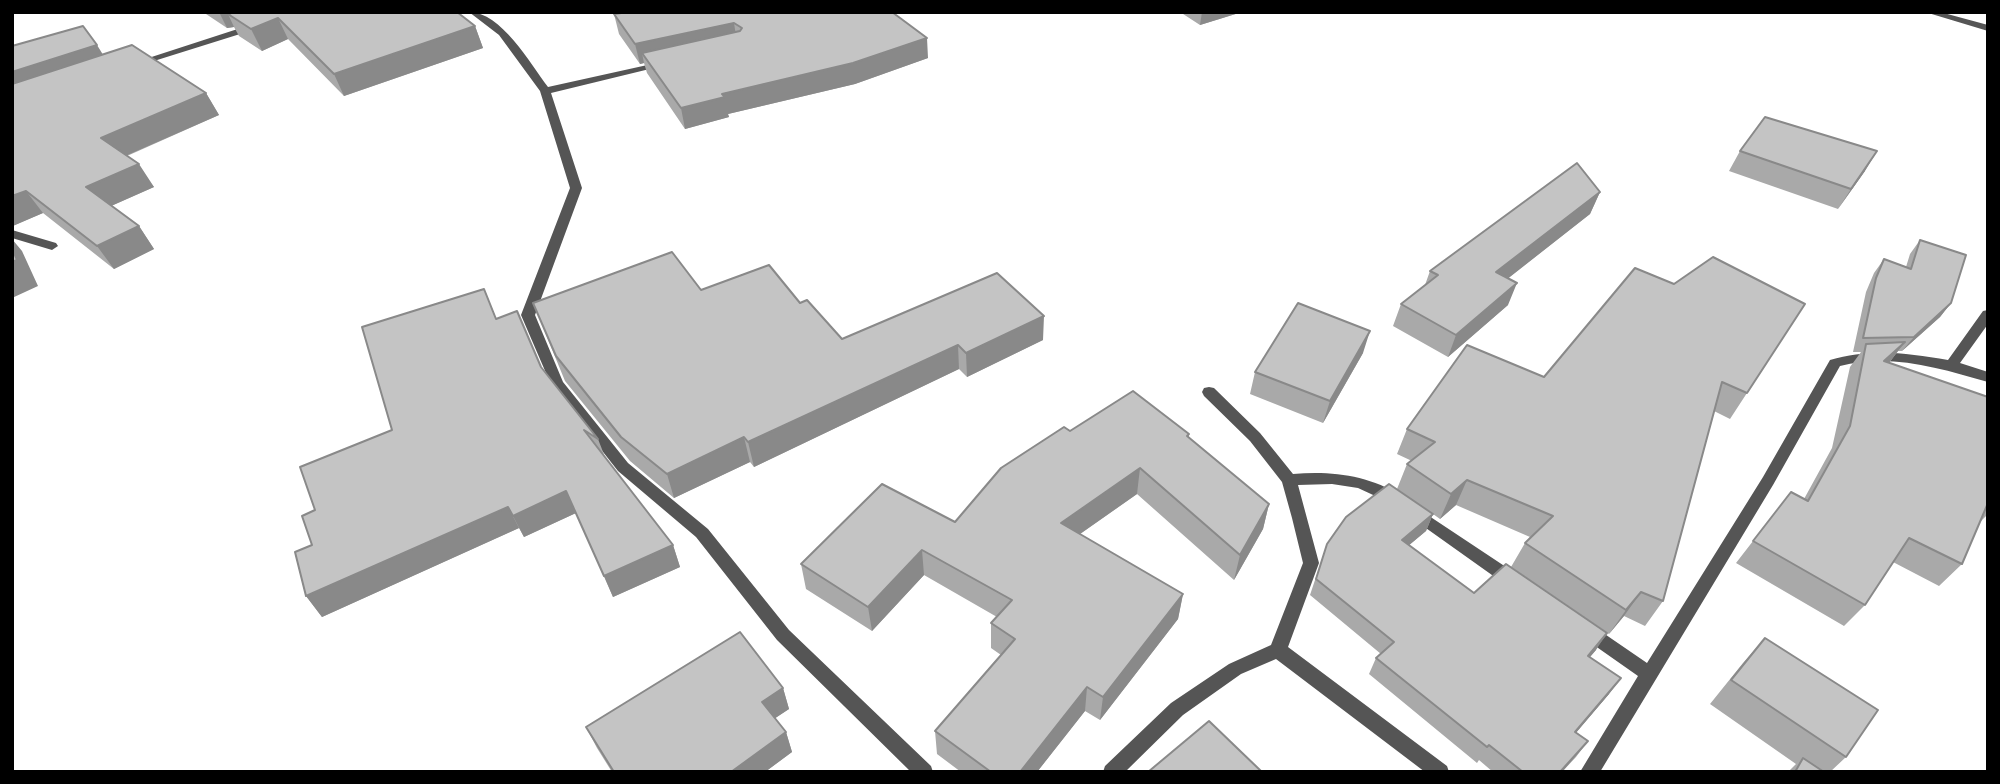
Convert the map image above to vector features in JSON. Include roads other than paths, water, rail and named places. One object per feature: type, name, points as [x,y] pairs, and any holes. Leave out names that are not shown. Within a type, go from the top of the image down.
[{"type":"street","points":[[472,12],[502,33],[545,91],[576,188],[528,315],[557,384],[623,467],[702,533],[783,635],[925,772]]},
{"type":"street","points":[[1929,12],[1988,28]]},
{"type":"street","points":[[126,67],[263,24]]},
{"type":"street","points":[[545,91],[674,62]]},
{"type":"street","points":[[12,234],[52,246]]},
{"type":"street","points":[[1951,365],[1988,314]]},
{"type":"street","points":[[1589,772],[1768,481],[1835,363],[1858,355],[1882,355],[1951,365],[1988,377]]},
{"type":"street","points":[[1112,772],[1177,709],[1235,669],[1278,650],[1311,563],[1289,480],[1255,437],[1209,392]]},
{"type":"street","points":[[1289,480],[1332,477],[1363,481],[1387,493],[1524,588]]},
{"type":"street","points":[[1570,620],[1650,675]]},
{"type":"street","points":[[1278,650],[1440,772]]}]
